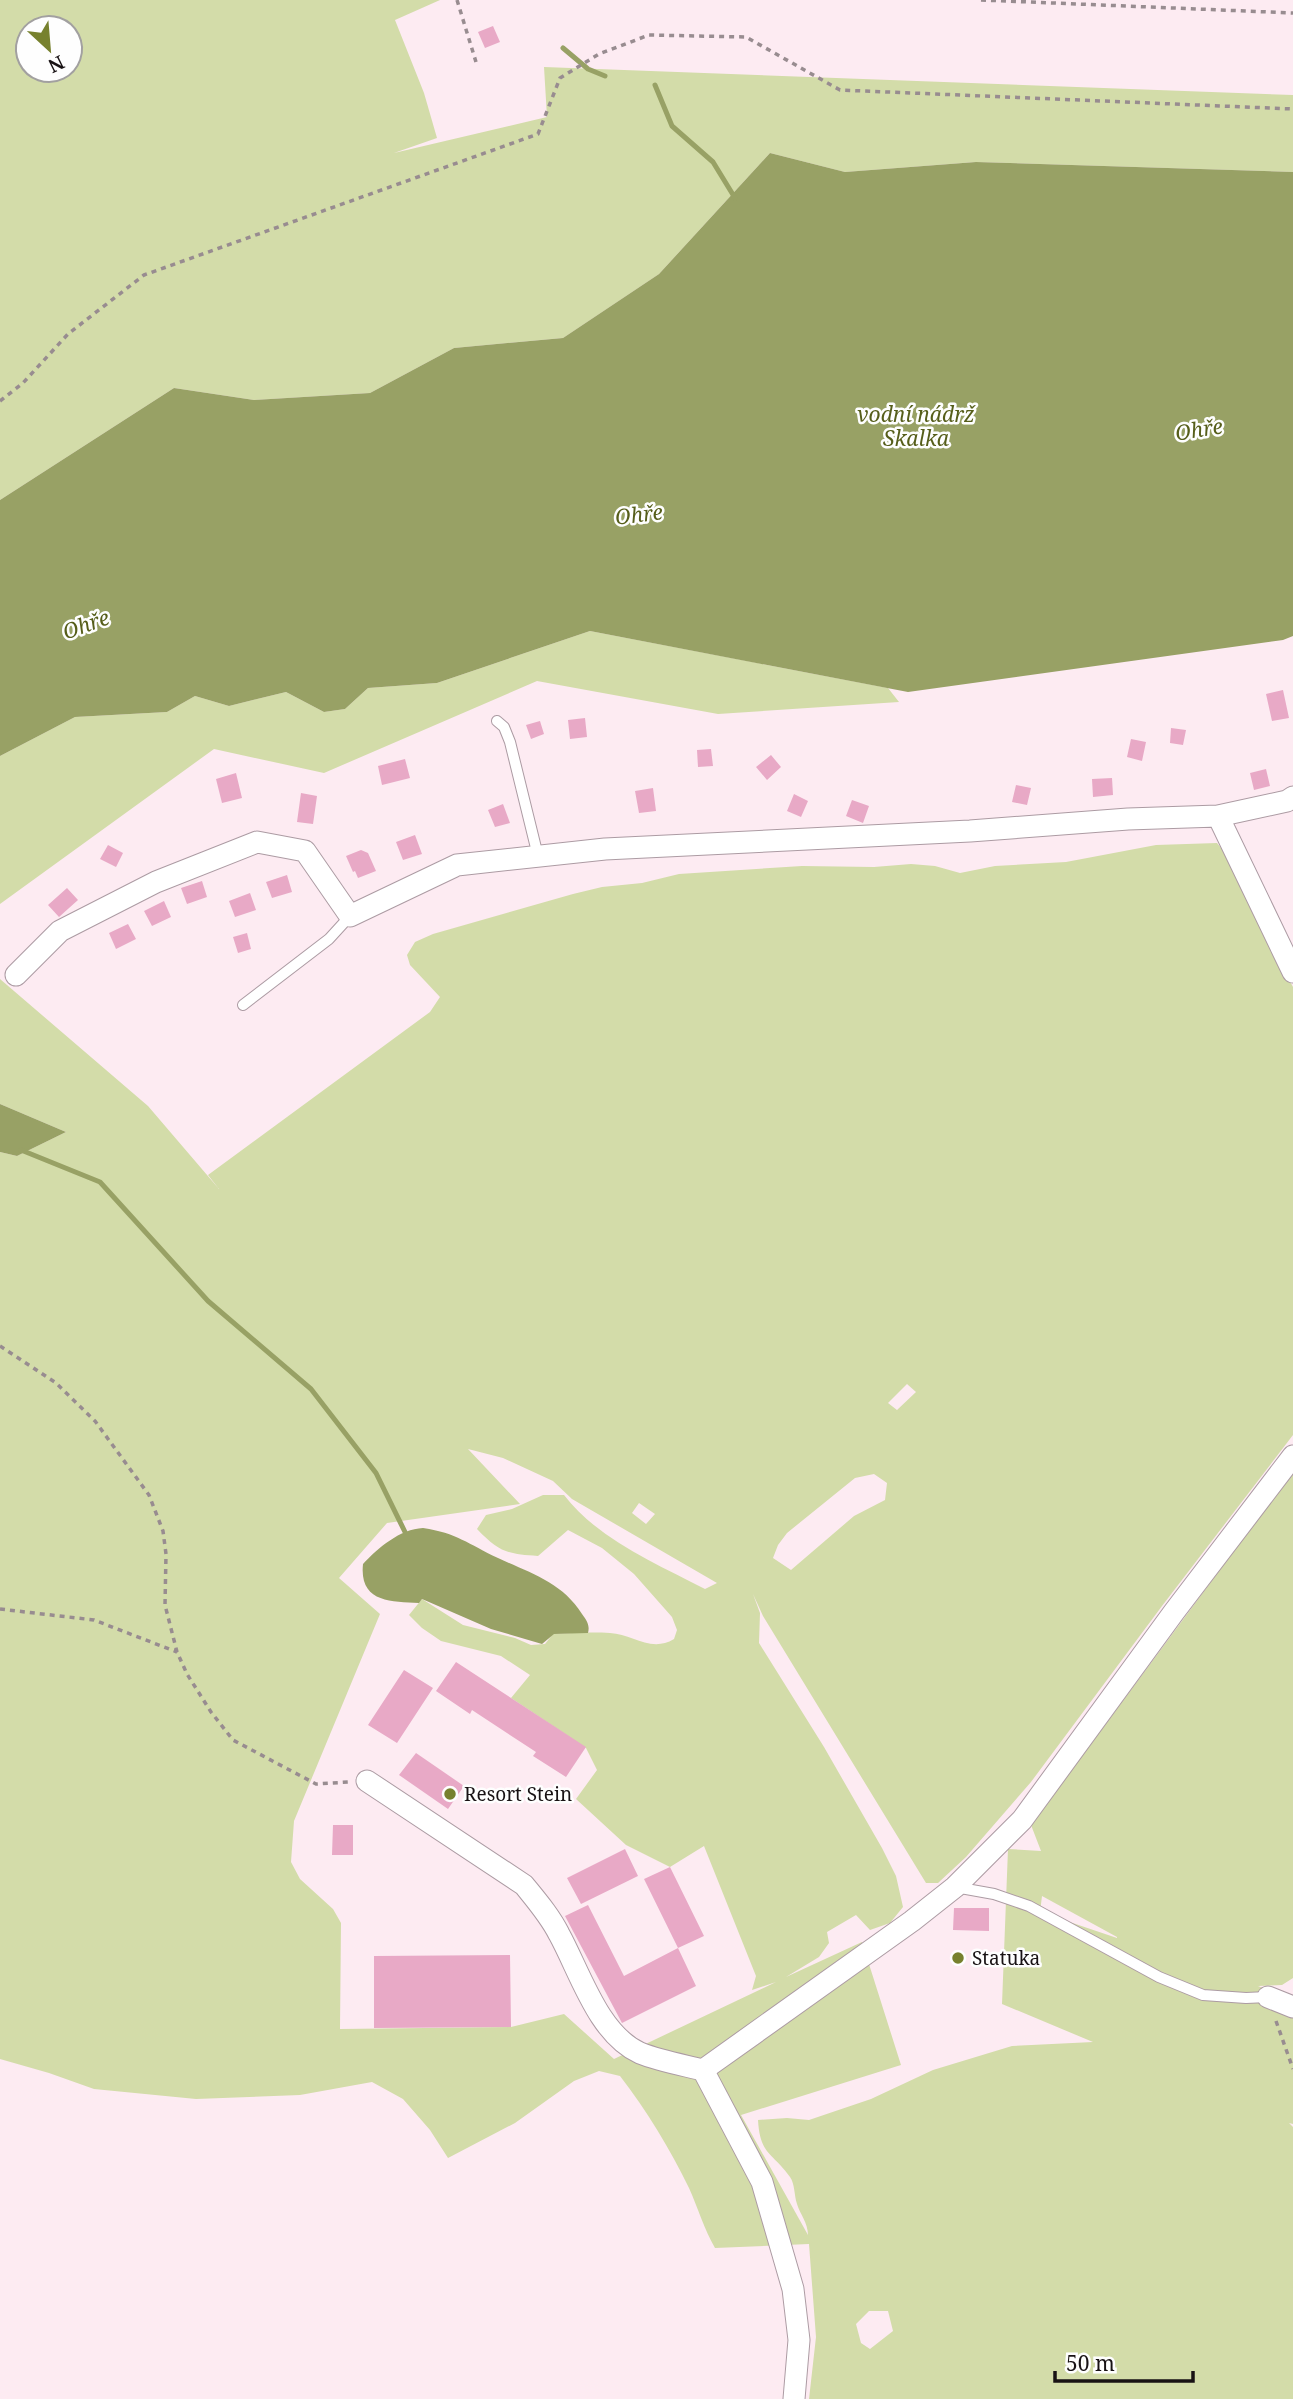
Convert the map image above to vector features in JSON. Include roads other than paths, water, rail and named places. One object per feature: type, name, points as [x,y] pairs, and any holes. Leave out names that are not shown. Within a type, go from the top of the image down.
[{"type":"street","points":[[16,975],[60,931],[156,882],[257,842],[305,851],[350,916],[457,865],[619,848],[1218,816],[1287,801],[1293,797]]},
{"type":"street","points":[[1218,816],[1293,972]]},
{"type":"street","points":[[704,2070],[912,1922],[955,1887],[1023,1820],[1174,1612],[1293,1456]]},
{"type":"street","points":[[368,1781],[524,1885],[553,1923],[601,2017],[620,2039],[640,2053],[704,2070],[762,2182],[790,2277],[799,2340],[794,2399]]},
{"type":"street","points":[[1268,1997],[1293,2007]]},
{"type":"lane","points":[[497,721],[504,727],[509,742],[538,856]]},
{"type":"lane","points":[[243,1005],[329,939],[350,916]]},
{"type":"lane","points":[[955,1887],[995,1894],[1029,1906],[1159,1977],[1203,1994],[1268,1997]]},
{"type":"water","name":"vodní nádrž Skalka","points":[[770,153],[845,172],[976,162],[1293,172],[1293,636],[1283,640],[908,692],[590,631],[437,683],[368,688],[345,709],[324,712],[286,692],[229,706],[195,696],[167,712],[75,717],[0,756],[0,500],[174,388],[254,400],[370,393],[454,348],[563,338],[659,274]]},
{"type":"water","points":[[0,1104],[66,1132],[17,1156],[0,1152]]},
{"type":"water","points":[[423,1528],[462,1540],[555,1586],[584,1616],[588,1633],[554,1634],[542,1644],[491,1629],[422,1599],[419,1603],[397,1602],[371,1593],[363,1577],[363,1564],[398,1536]]},
{"type":"waterway","points":[[563,48],[588,69],[605,76]]},
{"type":"waterway","points":[[655,85],[672,126],[713,162],[735,198]]},
{"type":"waterway","points":[[21,1150],[100,1182],[208,1301],[311,1389],[376,1473],[405,1532]]},
{"type":"place","name":"Resort Stein","points":[[450,1794]]},
{"type":"place","name":"Statuka","points":[[958,1958]]},
{"type":"water label","name":"Ohře","points":[[1199,430]]},
{"type":"water label","name":"Ohře","points":[[639,515]]},
{"type":"water label","name":"Ohře","points":[[86,625]]}]
